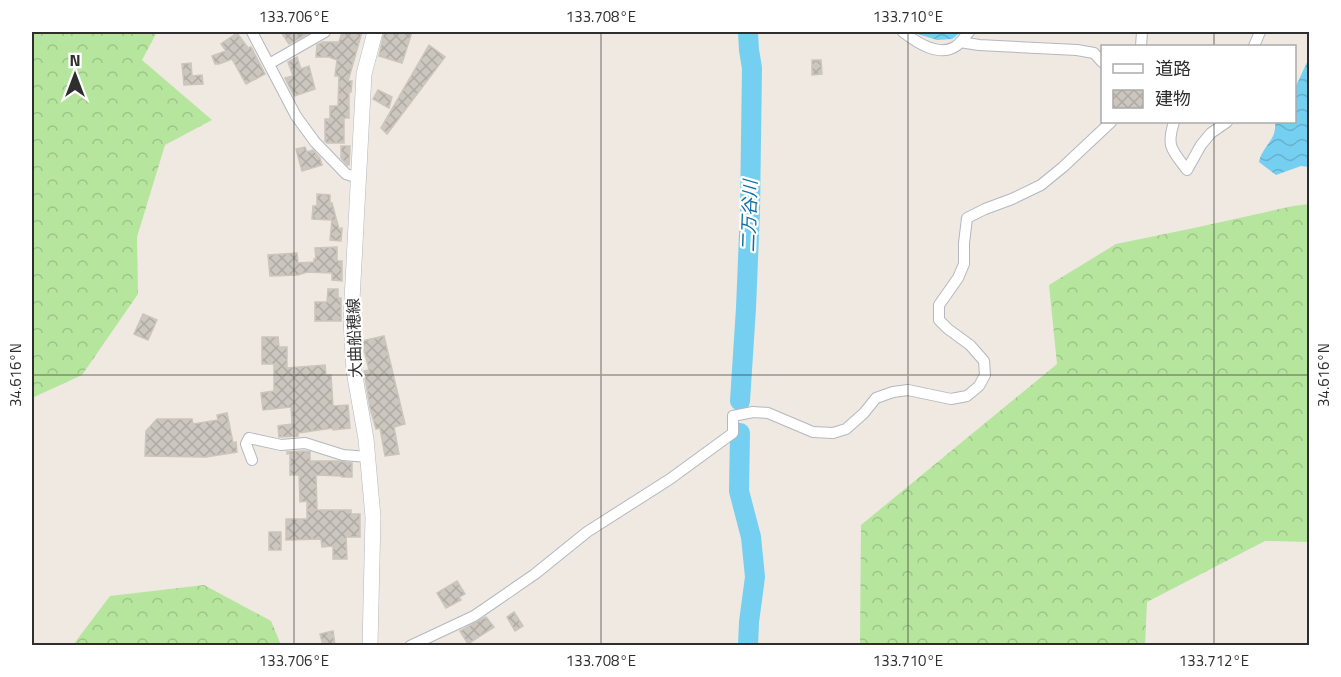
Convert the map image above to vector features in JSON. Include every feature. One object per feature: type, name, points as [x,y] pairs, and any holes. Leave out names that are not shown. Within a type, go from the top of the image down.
[{"type":"main road","name":"大曲船穂線","points":[[370,645],[373,517],[368,457],[354,371],[351,319],[364,74],[375,32]]},
{"type":"street","points":[[252,32],[296,116],[315,142],[346,174],[358,178]]},
{"type":"street","points":[[268,64],[326,32]]},
{"type":"street","points":[[903,32],[923,45],[944,51],[956,46],[969,32]]},
{"type":"street","points":[[960,42],[1077,50],[1094,53],[1101,62]]},
{"type":"street","points":[[410,645],[474,616],[535,574],[587,532],[670,479],[733,433],[733,416],[753,412],[768,413],[813,432],[833,433],[846,429],[864,413],[876,398],[893,392],[908,390],[951,399],[967,396],[979,386],[986,375],[984,361],[970,345],[939,320],[939,305],[958,278],[964,264],[967,218],[1041,185],[1110,123]]},
{"type":"street","points":[[1174,123],[1170,133],[1170,147],[1187,170],[1210,133],[1225,123]]},
{"type":"street","points":[[252,460],[246,444],[249,438],[281,445],[305,443],[343,455],[368,457]]},
{"type":"green space","points":[[32,32],[157,32],[142,60],[212,120],[165,145],[137,237],[138,294],[82,375],[32,398]]},
{"type":"green space","points":[[1309,204],[1309,542],[1265,541],[1147,602],[1145,645],[860,645],[861,525],[1057,364],[1049,285],[1116,244]]},
{"type":"green space","points":[[204,585],[271,621],[281,645],[73,645],[110,596]]},
{"type":"water","points":[[916,32],[961,32],[952,39],[937,40]]},
{"type":"water","points":[[1309,58],[1309,167],[1301,166],[1276,175],[1259,162],[1272,139],[1275,123],[1296,123],[1296,86]]},
{"type":"building","points":[[281,32],[311,32],[289,44]]},
{"type":"building","points":[[342,32],[362,32],[348,81],[352,81],[351,92],[349,92],[349,118],[344,118],[344,143],[327,143],[325,141],[325,119],[330,119],[330,106],[338,106],[339,76],[335,76],[337,60],[329,57],[316,57],[317,45],[323,42],[339,42]]},
{"type":"building","points":[[384,32],[412,32],[402,63],[379,56]]},
{"type":"building","points":[[237,33],[248,48],[251,47],[265,74],[246,84],[232,59],[215,64],[212,56],[226,51],[221,44]]},
{"type":"building","points":[[429,45],[445,57],[387,134],[381,128]]},
{"type":"building","points":[[297,57],[301,69],[309,66],[315,89],[294,96],[285,78],[293,76],[288,62]]},
{"type":"building","points":[[812,60],[821,60],[822,74],[812,75]]},
{"type":"building","points":[[191,63],[192,76],[202,75],[203,84],[184,85],[182,64]]},
{"type":"building","points":[[378,90],[392,97],[389,108],[373,99]]},
{"type":"building","points":[[341,146],[350,146],[349,165],[341,158]]},
{"type":"building","points":[[305,147],[307,152],[313,150],[320,158],[322,165],[302,171],[296,149]]},
{"type":"building","points":[[317,194],[330,195],[330,203],[332,203],[339,229],[342,228],[341,241],[330,240],[332,220],[312,219],[313,206],[317,206]]},
{"type":"building","points":[[337,247],[337,261],[342,261],[342,281],[332,280],[332,273],[307,272],[298,275],[270,276],[268,255],[297,253],[298,263],[314,262],[315,248]]},
{"type":"building","points":[[328,289],[338,289],[338,298],[341,298],[341,321],[315,321],[315,302],[327,302]]},
{"type":"building","points":[[143,314],[157,320],[148,340],[134,334]]},
{"type":"building","points":[[384,336],[405,424],[394,427],[399,454],[385,456],[380,428],[376,429],[370,408],[364,371],[369,370],[362,341]]},
{"type":"building","points":[[262,337],[278,337],[279,347],[287,347],[287,368],[325,365],[326,375],[331,375],[333,406],[348,405],[350,428],[333,430],[333,428],[298,433],[298,436],[279,437],[278,426],[292,424],[291,407],[263,410],[261,393],[274,391],[274,364],[262,364]]},
{"type":"building","points":[[227,413],[237,452],[206,457],[145,456],[146,431],[157,419],[192,419],[193,424],[218,420],[217,415]]},
{"type":"building","points":[[287,452],[310,452],[310,461],[352,463],[352,477],[316,475],[317,510],[351,510],[351,514],[360,514],[360,537],[346,537],[347,559],[333,559],[333,546],[322,547],[321,539],[286,540],[286,519],[307,519],[307,501],[300,502],[299,475],[290,475],[290,453],[287,454]]},
{"type":"building","points":[[269,532],[281,532],[281,550],[269,550]]},
{"type":"building","points":[[457,581],[465,594],[459,597],[461,600],[446,608],[437,593]]},
{"type":"building","points":[[514,612],[523,626],[515,631],[507,617]]},
{"type":"building","points":[[486,617],[494,627],[468,644],[460,631]]},
{"type":"building","points":[[333,631],[335,645],[323,645],[320,634]]},
{"type":"waterway","name":"二万谷川","points":[[740,401],[750,211],[752,68],[748,32]]},
{"type":"waterway","name":"二万谷川","points":[[740,433],[739,491],[751,537],[755,577],[748,646]]}]
